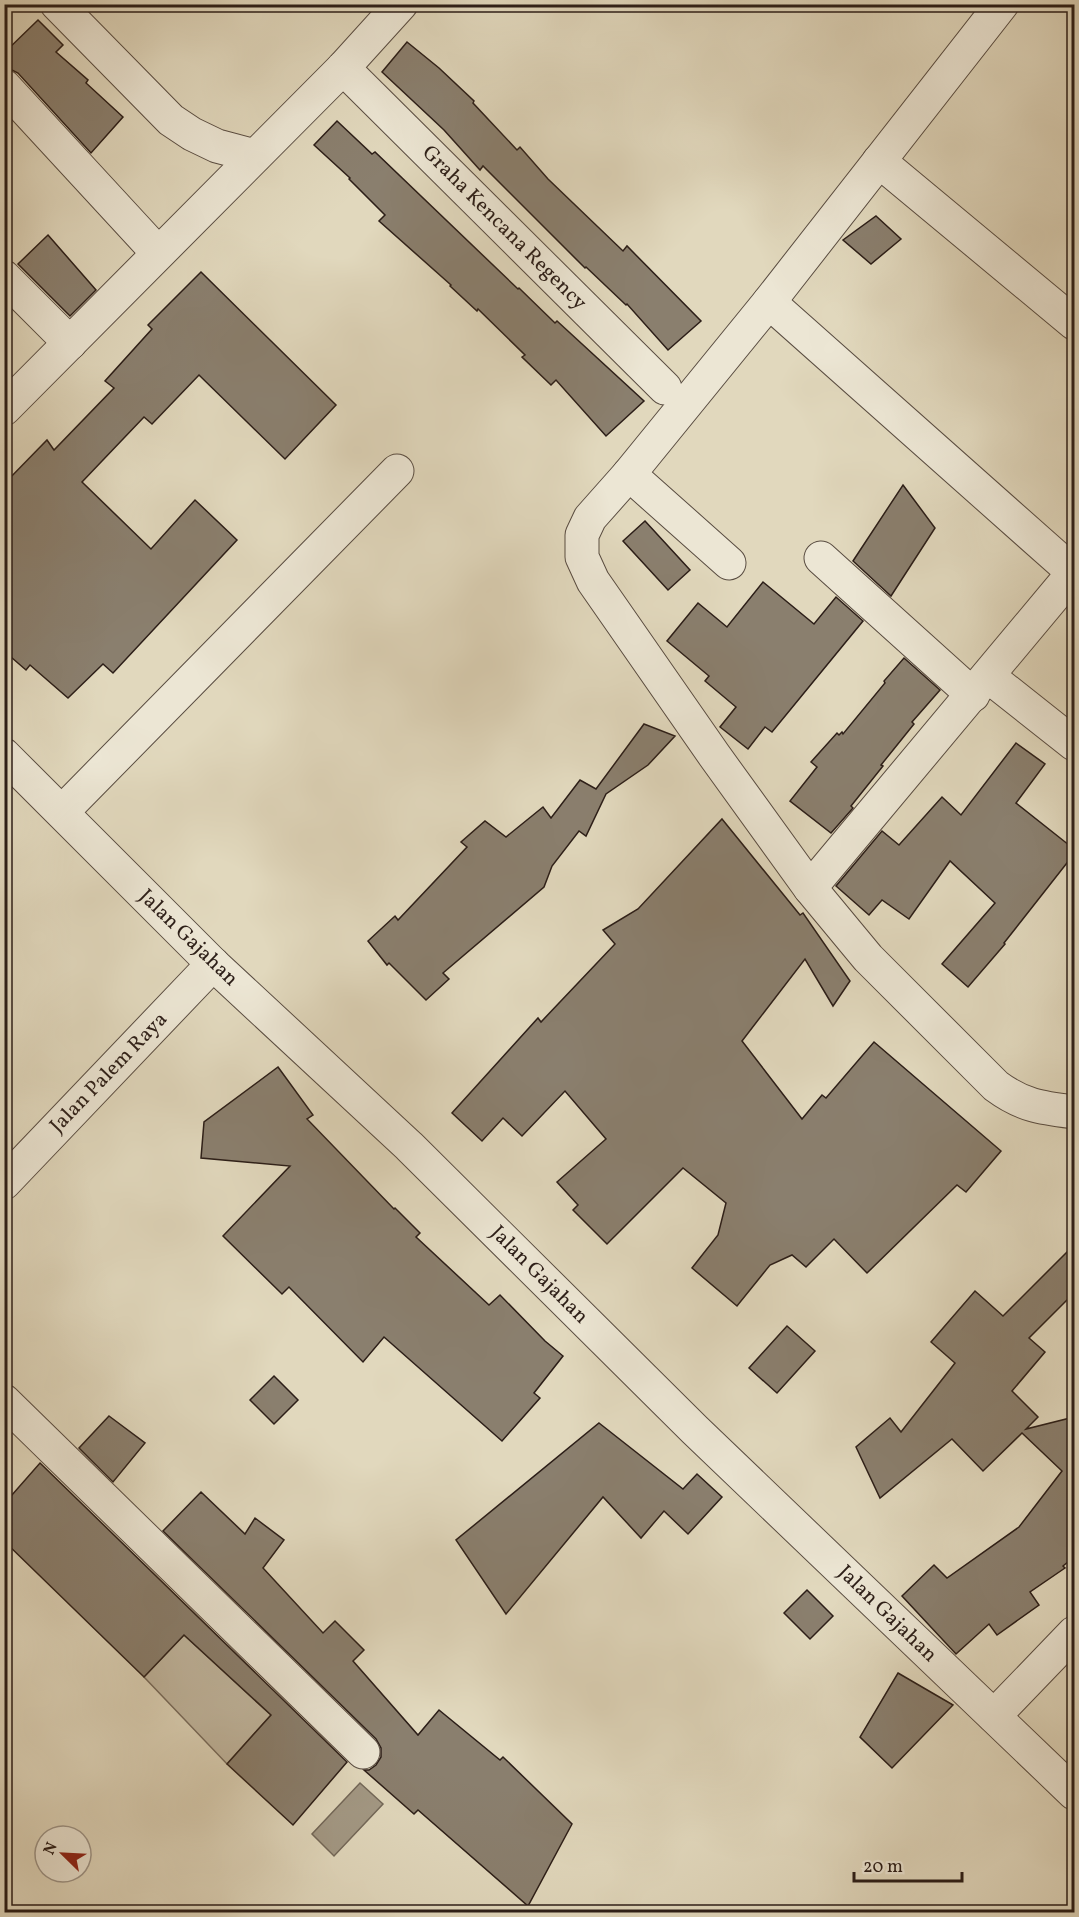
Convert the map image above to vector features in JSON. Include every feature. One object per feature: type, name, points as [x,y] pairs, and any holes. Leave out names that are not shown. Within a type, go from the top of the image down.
[{"type":"street","points":[[57,4],[171,120],[192,134],[218,146],[255,156]]},
{"type":"street","points":[[4,409],[343,68],[401,4]]},
{"type":"street","points":[[1002,4],[769,302],[629,474],[590,518],[582,535],[582,557],[593,581],[707,746],[810,888],[868,958],[996,1086],[1009,1096],[1033,1106],[1074,1113]]},
{"type":"street","name":"Graha Kencana Regency","points":[[343,68],[665,388]]},
{"type":"street","points":[[4,86],[158,253]]},
{"type":"street","points":[[879,161],[1074,323]]},
{"type":"street","points":[[4,277],[70,343]]},
{"type":"street","points":[[769,302],[1074,572],[810,888]]},
{"type":"street","points":[[62,812],[397,471]]},
{"type":"street","points":[[629,474],[729,563]]},
{"type":"street","points":[[821,558],[980,685],[1074,744]]},
{"type":"street","name":"Jalan Gajahan","points":[[4,755],[213,964],[409,1146],[695,1431],[1074,1793]]},
{"type":"street","name":"Jalan Palem Raya","points":[[4,1183],[213,964]]},
{"type":"street","points":[[4,1401],[363,1752]]},
{"type":"street","points":[[994,1716],[1074,1633]]},
{"type":"shaded area","points":[[184,1635],[271,1715],[227,1764],[144,1677]]},
{"type":"shaded area","points":[[360,1783],[383,1804],[334,1856],[312,1834]]},
{"type":"building","points":[[38,20],[63,45],[56,52],[88,80],[86,83],[123,117],[91,153],[18,73],[4,66],[4,53]]},
{"type":"building","points":[[407,42],[474,101],[473,103],[517,150],[520,147],[548,179],[623,251],[627,246],[701,321],[668,350],[627,304],[585,268],[483,166],[480,170],[444,130],[382,72]]},
{"type":"building","points":[[337,121],[372,154],[375,152],[518,289],[555,323],[557,321],[644,401],[606,436],[556,380],[551,385],[522,357],[525,355],[478,309],[477,311],[379,221],[385,215],[314,145]]},
{"type":"building","points":[[876,216],[901,239],[871,264],[843,240]]},
{"type":"building","points":[[48,235],[96,290],[70,316],[18,264]]},
{"type":"building","points":[[201,272],[336,405],[285,459],[199,375],[152,424],[144,417],[82,482],[151,549],[195,500],[237,540],[113,673],[103,664],[68,698],[30,665],[26,670],[4,651],[4,484],[47,440],[54,450],[114,388],[105,381],[152,329],[148,325]]},
{"type":"building","points":[[903,485],[935,528],[891,596],[853,561]]},
{"type":"building","points":[[645,521],[690,570],[668,590],[623,541]]},
{"type":"building","points":[[763,582],[814,624],[836,597],[863,621],[772,732],[765,727],[748,749],[720,727],[736,707],[705,681],[709,676],[667,641],[698,603],[727,627]]},
{"type":"building","points":[[904,658],[940,690],[912,722],[914,724],[851,806],[853,808],[831,833],[790,801],[817,767],[811,762],[837,733],[839,735],[842,732],[843,734]]},
{"type":"building","points":[[644,724],[675,736],[648,765],[606,794],[586,836],[579,831],[552,866],[544,887],[443,973],[449,979],[426,1000],[389,963],[387,965],[368,941],[395,916],[398,920],[467,847],[461,842],[485,821],[506,837],[543,807],[551,818],[580,780],[596,789]]},
{"type":"building","points":[[1016,743],[1045,764],[1016,803],[1074,849],[1074,854],[1005,944],[968,987],[942,964],[995,903],[950,861],[909,919],[882,900],[869,915],[836,886],[882,831],[899,845],[942,797],[961,815]]},
{"type":"building","points":[[722,819],[800,915],[803,913],[850,981],[833,1006],[805,959],[742,1041],[802,1119],[822,1095],[826,1098],[874,1042],[1001,1151],[966,1192],[957,1185],[867,1273],[834,1239],[806,1267],[792,1255],[770,1265],[737,1306],[692,1268],[718,1235],[726,1203],[683,1168],[607,1244],[573,1210],[578,1205],[557,1182],[606,1139],[565,1091],[522,1136],[503,1118],[482,1141],[452,1113],[538,1018],[541,1022],[615,944],[603,930],[638,909]]},
{"type":"building","points":[[278,1067],[313,1115],[307,1119],[420,1233],[416,1237],[489,1305],[500,1295],[563,1356],[534,1393],[540,1398],[502,1441],[384,1337],[363,1362],[289,1287],[282,1294],[223,1236],[290,1166],[201,1158],[204,1122]]},
{"type":"building","points":[[1074,1245],[1074,1293],[1029,1338],[1045,1352],[1012,1391],[1038,1417],[1026,1429],[1074,1417],[1074,1557],[1063,1566],[1065,1568],[1030,1592],[1039,1605],[997,1635],[989,1624],[956,1654],[902,1596],[934,1565],[947,1578],[1019,1527],[1062,1471],[1022,1433],[983,1471],[952,1439],[880,1498],[856,1447],[890,1418],[901,1432],[955,1363],[931,1342],[975,1291],[1003,1316]]},
{"type":"building","points":[[787,1326],[815,1351],[777,1393],[749,1368]]},
{"type":"building","points":[[274,1376],[298,1400],[274,1424],[250,1400]]},
{"type":"building","points":[[109,1416],[145,1443],[113,1482],[79,1448]]},
{"type":"building","points":[[599,1423],[683,1489],[697,1474],[722,1497],[688,1534],[664,1511],[641,1538],[603,1497],[506,1614],[456,1540]]},
{"type":"building","points":[[40,1463],[347,1762],[293,1825],[227,1764],[271,1715],[184,1635],[144,1677],[4,1541],[4,1504]]},
{"type":"building","points":[[201,1492],[245,1534],[255,1518],[284,1540],[263,1568],[323,1633],[335,1621],[364,1650],[353,1661],[418,1735],[439,1710],[500,1760],[503,1757],[572,1824],[528,1906],[418,1810],[414,1814],[364,1770],[369,1770],[376,1765],[381,1757],[381,1748],[376,1739],[163,1531]]},
{"type":"building","points":[[807,1590],[833,1616],[810,1639],[784,1613]]},
{"type":"building","points":[[898,1673],[953,1705],[892,1768],[860,1737]]}]
